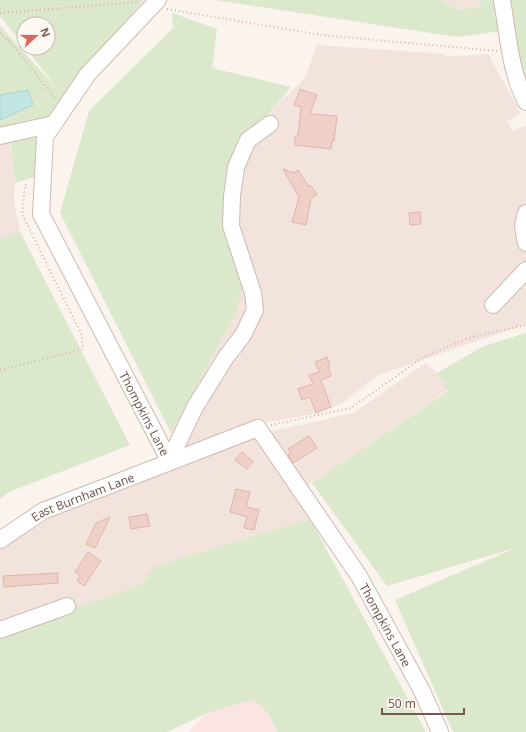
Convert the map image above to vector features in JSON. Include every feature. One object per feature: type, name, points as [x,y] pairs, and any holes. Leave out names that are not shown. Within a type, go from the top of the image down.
[{"type":"street","points":[[502,0],[510,52],[521,93],[526,102]]},
{"type":"street","name":"Thompkins Lane","points":[[150,3],[88,74],[45,137],[41,214],[170,461],[258,428],[359,576],[422,691],[440,732]]},
{"type":"street","points":[[0,136],[54,124]]},
{"type":"street","points":[[170,461],[195,407],[226,357],[243,336],[255,310],[253,293],[232,226],[232,196],[236,167],[248,140],[270,124]]},
{"type":"street","points":[[526,213],[523,226],[526,243]]},
{"type":"street","points":[[493,306],[526,270]]},
{"type":"street","name":"East Burnham Lane","points":[[0,540],[43,511],[170,461]]},
{"type":"street","points":[[0,630],[67,606]]},
{"type":"path","points":[[0,13],[150,3],[320,35],[510,52]]},
{"type":"path","points":[[0,33],[12,43],[64,109]]},
{"type":"path","points":[[0,370],[83,349],[81,333],[22,214],[25,185],[43,181]]},
{"type":"path","points":[[258,428],[351,408],[422,358],[468,338],[526,325]]},
{"type":"shaded area","points":[[440,0],[480,0],[481,7],[458,10]]},
{"type":"shaded area","points":[[317,45],[445,54],[444,57],[488,54],[521,113],[507,121],[513,131],[526,125],[526,324],[376,376],[342,404],[314,414],[257,424],[185,450],[171,433],[236,313],[233,159],[281,101],[305,78]]},
{"type":"shaded area","points":[[0,139],[10,139],[15,183],[14,202],[20,232],[0,239]]},
{"type":"shaded area","points":[[426,363],[437,373],[448,390],[312,483],[303,486],[270,432],[353,413]]},
{"type":"shaded area","points":[[253,436],[310,519],[157,566],[142,584],[0,635],[0,549],[55,515]]},
{"type":"shaded area","points":[[246,700],[251,700],[261,704],[266,709],[277,732],[188,732],[207,713]]},
{"type":"green space","points":[[0,0],[144,0],[63,95],[39,137],[37,176],[15,183],[10,139],[0,139],[0,26],[16,44],[16,56],[27,56],[58,90],[32,56],[56,56],[56,16],[16,16],[16,36],[0,16]]},
{"type":"green space","points":[[215,0],[440,0],[458,10],[481,7],[480,0],[499,0],[502,31],[457,37]]},
{"type":"green space","points":[[507,0],[526,0],[526,95]]},
{"type":"green space","points":[[172,13],[217,29],[212,68],[291,87],[233,159],[243,286],[236,313],[171,433],[60,213],[89,111],[173,28]]},
{"type":"green space","points":[[20,232],[130,445],[9,492],[0,499],[0,239]]},
{"type":"green space","points":[[526,333],[526,732],[453,732],[395,600],[515,548],[387,586],[312,483],[448,391],[437,373],[484,346]]},
{"type":"green space","points":[[310,519],[426,732],[277,732],[270,717],[264,709],[251,700],[207,713],[167,732],[0,732],[0,635],[142,584],[156,566]]},
{"type":"water","points":[[28,90],[33,105],[0,120],[0,95]]},
{"type":"building","points":[[300,89],[317,95],[310,114],[337,116],[334,141],[332,141],[331,149],[295,145],[295,136],[298,136],[301,107],[294,105]]},
{"type":"building","points":[[283,169],[294,173],[298,170],[309,187],[310,185],[317,194],[311,199],[306,225],[292,222],[299,197]]},
{"type":"building","points":[[420,212],[421,224],[410,225],[409,213]]},
{"type":"building","points":[[327,357],[331,376],[321,380],[331,407],[316,413],[310,397],[302,400],[298,389],[313,384],[309,375],[319,372],[315,362]]},
{"type":"building","points":[[309,436],[317,448],[293,463],[288,455],[291,454],[288,449]]},
{"type":"building","points":[[242,452],[253,462],[247,469],[235,460]]},
{"type":"building","points":[[236,489],[250,492],[246,507],[259,510],[254,530],[244,528],[247,517],[230,512]]},
{"type":"building","points":[[147,514],[150,526],[131,529],[129,517]]},
{"type":"building","points":[[110,517],[95,548],[86,544],[96,523]]},
{"type":"building","points":[[88,552],[101,561],[84,586],[77,581],[80,576],[75,572]]},
{"type":"building","points":[[58,573],[58,583],[4,587],[3,576]]}]
